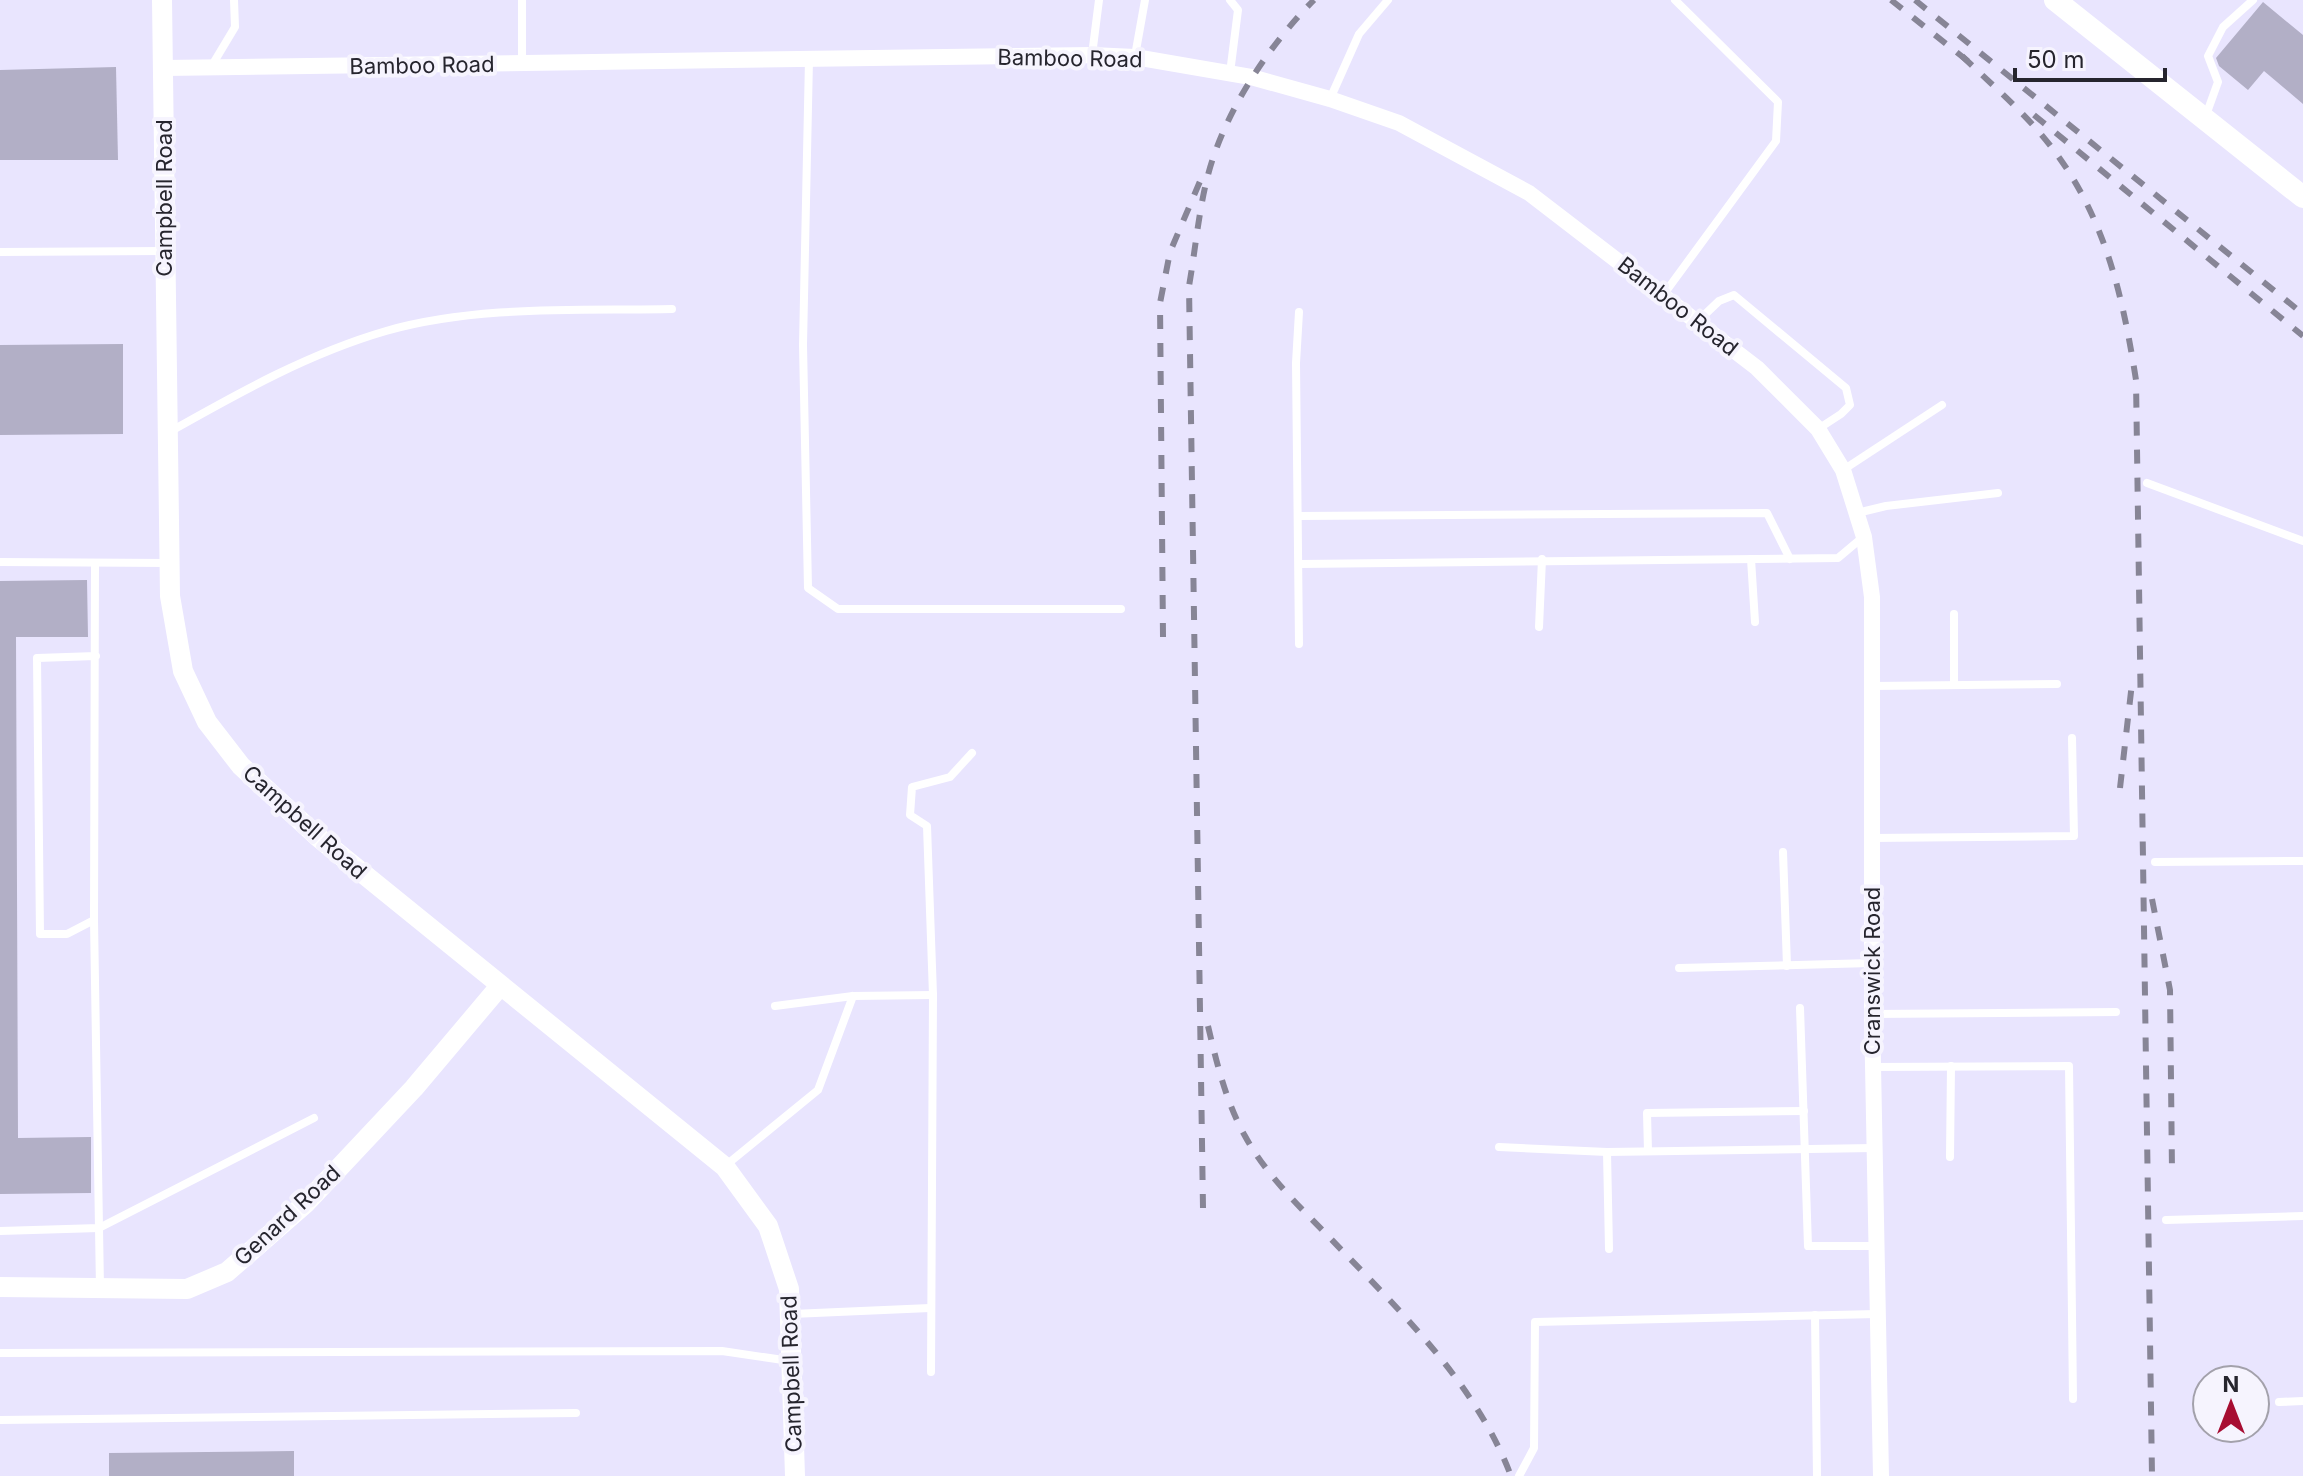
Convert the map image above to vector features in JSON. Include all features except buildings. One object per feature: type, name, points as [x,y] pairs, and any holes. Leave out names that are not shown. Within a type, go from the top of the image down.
[{"type":"main road","points":[[2055,0],[2303,197]]},
{"type":"street","name":"Campbell Road","points":[[162,0],[170,563],[174,633],[183,671],[207,722],[241,766],[318,837],[725,1167],[768,1226],[789,1289],[795,1476]]},
{"type":"street","name":"Bamboo Road","points":[[164,68],[1092,55],[1135,57],[1230,73],[1330,99],[1399,123],[1529,193],[1757,368],[1818,429],[1843,470]]},
{"type":"street","name":"Cranswick Road","points":[[1843,470],[1864,537],[1872,597],[1872,1067],[1881,1476]]},
{"type":"street","name":"Genard Road","points":[[0,1287],[187,1289],[227,1272],[306,1203],[414,1088],[500,986]]},
{"type":"lane","points":[[211,67],[235,27],[234,0]]},
{"type":"lane","points":[[522,0],[522,63]]},
{"type":"lane","points":[[1092,55],[1099,0]]},
{"type":"lane","points":[[1135,57],[1145,0]]},
{"type":"lane","points":[[1230,0],[1238,10],[1230,73]]},
{"type":"lane","points":[[1330,99],[1359,34],[1388,0]]},
{"type":"lane","points":[[1664,294],[1776,141],[1778,102],[1675,0]]},
{"type":"lane","points":[[2205,119],[2218,82],[2208,56],[2223,27],[2253,0]]},
{"type":"lane","points":[[809,58],[803,345],[808,588],[838,609],[1121,609]]},
{"type":"lane","points":[[0,252],[164,251]]},
{"type":"lane","points":[[1698,321],[1719,301],[1734,295],[1846,388],[1850,405],[1818,429]]},
{"type":"lane","points":[[167,433],[274,375],[323,353],[388,330],[491,314],[672,309]]},
{"type":"lane","points":[[1299,312],[1296,363],[1299,644]]},
{"type":"lane","points":[[1843,470],[1942,405]]},
{"type":"lane","points":[[2147,483],[2303,541]]},
{"type":"lane","points":[[1857,513],[1886,506],[1998,493]]},
{"type":"lane","points":[[1299,516],[1767,513],[1790,559]]},
{"type":"lane","points":[[1300,564],[1838,558],[1864,537]]},
{"type":"lane","points":[[1539,627],[1542,559]]},
{"type":"lane","points":[[1751,559],[1755,622]]},
{"type":"lane","points":[[0,562],[170,563]]},
{"type":"lane","points":[[95,563],[94,920],[100,1289]]},
{"type":"lane","points":[[1954,614],[1954,685]]},
{"type":"lane","points":[[94,920],[67,934],[40,934],[37,658],[96,656]]},
{"type":"lane","points":[[1873,686],[2057,684]]},
{"type":"lane","points":[[1872,838],[2074,836],[2072,738]]},
{"type":"lane","points":[[931,1372],[933,995],[927,826],[910,815],[912,787],[950,777],[972,753]]},
{"type":"lane","points":[[1783,852],[1787,966]]},
{"type":"lane","points":[[2155,862],[2303,861]]},
{"type":"lane","points":[[1679,968],[1872,963]]},
{"type":"lane","points":[[775,1006],[853,996],[933,995]]},
{"type":"lane","points":[[725,1167],[818,1090],[853,996]]},
{"type":"lane","points":[[1800,1008],[1808,1246],[1875,1246]]},
{"type":"lane","points":[[1872,1014],[2116,1012]]},
{"type":"lane","points":[[1950,1157],[1951,1066]]},
{"type":"lane","points":[[1872,1067],[2069,1066],[2073,1399]]},
{"type":"lane","points":[[1648,1151],[1647,1113],[1804,1111]]},
{"type":"lane","points":[[0,1231],[99,1228],[314,1118]]},
{"type":"lane","points":[[1499,1147],[1607,1152],[1874,1148]]},
{"type":"lane","points":[[1607,1152],[1609,1249]]},
{"type":"lane","points":[[2166,1220],[2303,1216]]},
{"type":"lane","points":[[792,1314],[930,1308]]},
{"type":"lane","points":[[1519,1476],[1534,1448],[1535,1322],[1877,1314]]},
{"type":"lane","points":[[1815,1315],[1817,1476]]},
{"type":"lane","points":[[0,1353],[722,1351],[793,1361]]},
{"type":"lane","points":[[2279,1402],[2303,1401]]},
{"type":"lane","points":[[0,1420],[576,1413]]},
{"type":"railway","points":[[1203,1208],[1189,286],[1206,183],[1223,133],[1234,108],[1263,61],[1314,0]]},
{"type":"railway","points":[[1891,0],[1969,62]]},
{"type":"railway","points":[[1915,0],[2303,314]]},
{"type":"railway","points":[[1962,56],[2032,124],[2075,182],[2091,212],[2114,276],[2136,380],[2152,1476]]},
{"type":"railway","points":[[2034,115],[2303,336]]},
{"type":"railway","points":[[1163,637],[1160,303],[1170,252],[1201,179]]},
{"type":"railway","points":[[2120,788],[2132,683]]},
{"type":"railway","points":[[2152,899],[2170,990],[2172,1171]]},
{"type":"railway","points":[[1208,1026],[1227,1096],[1253,1150],[1284,1190],[1433,1349],[1478,1410],[1511,1476]]}]
